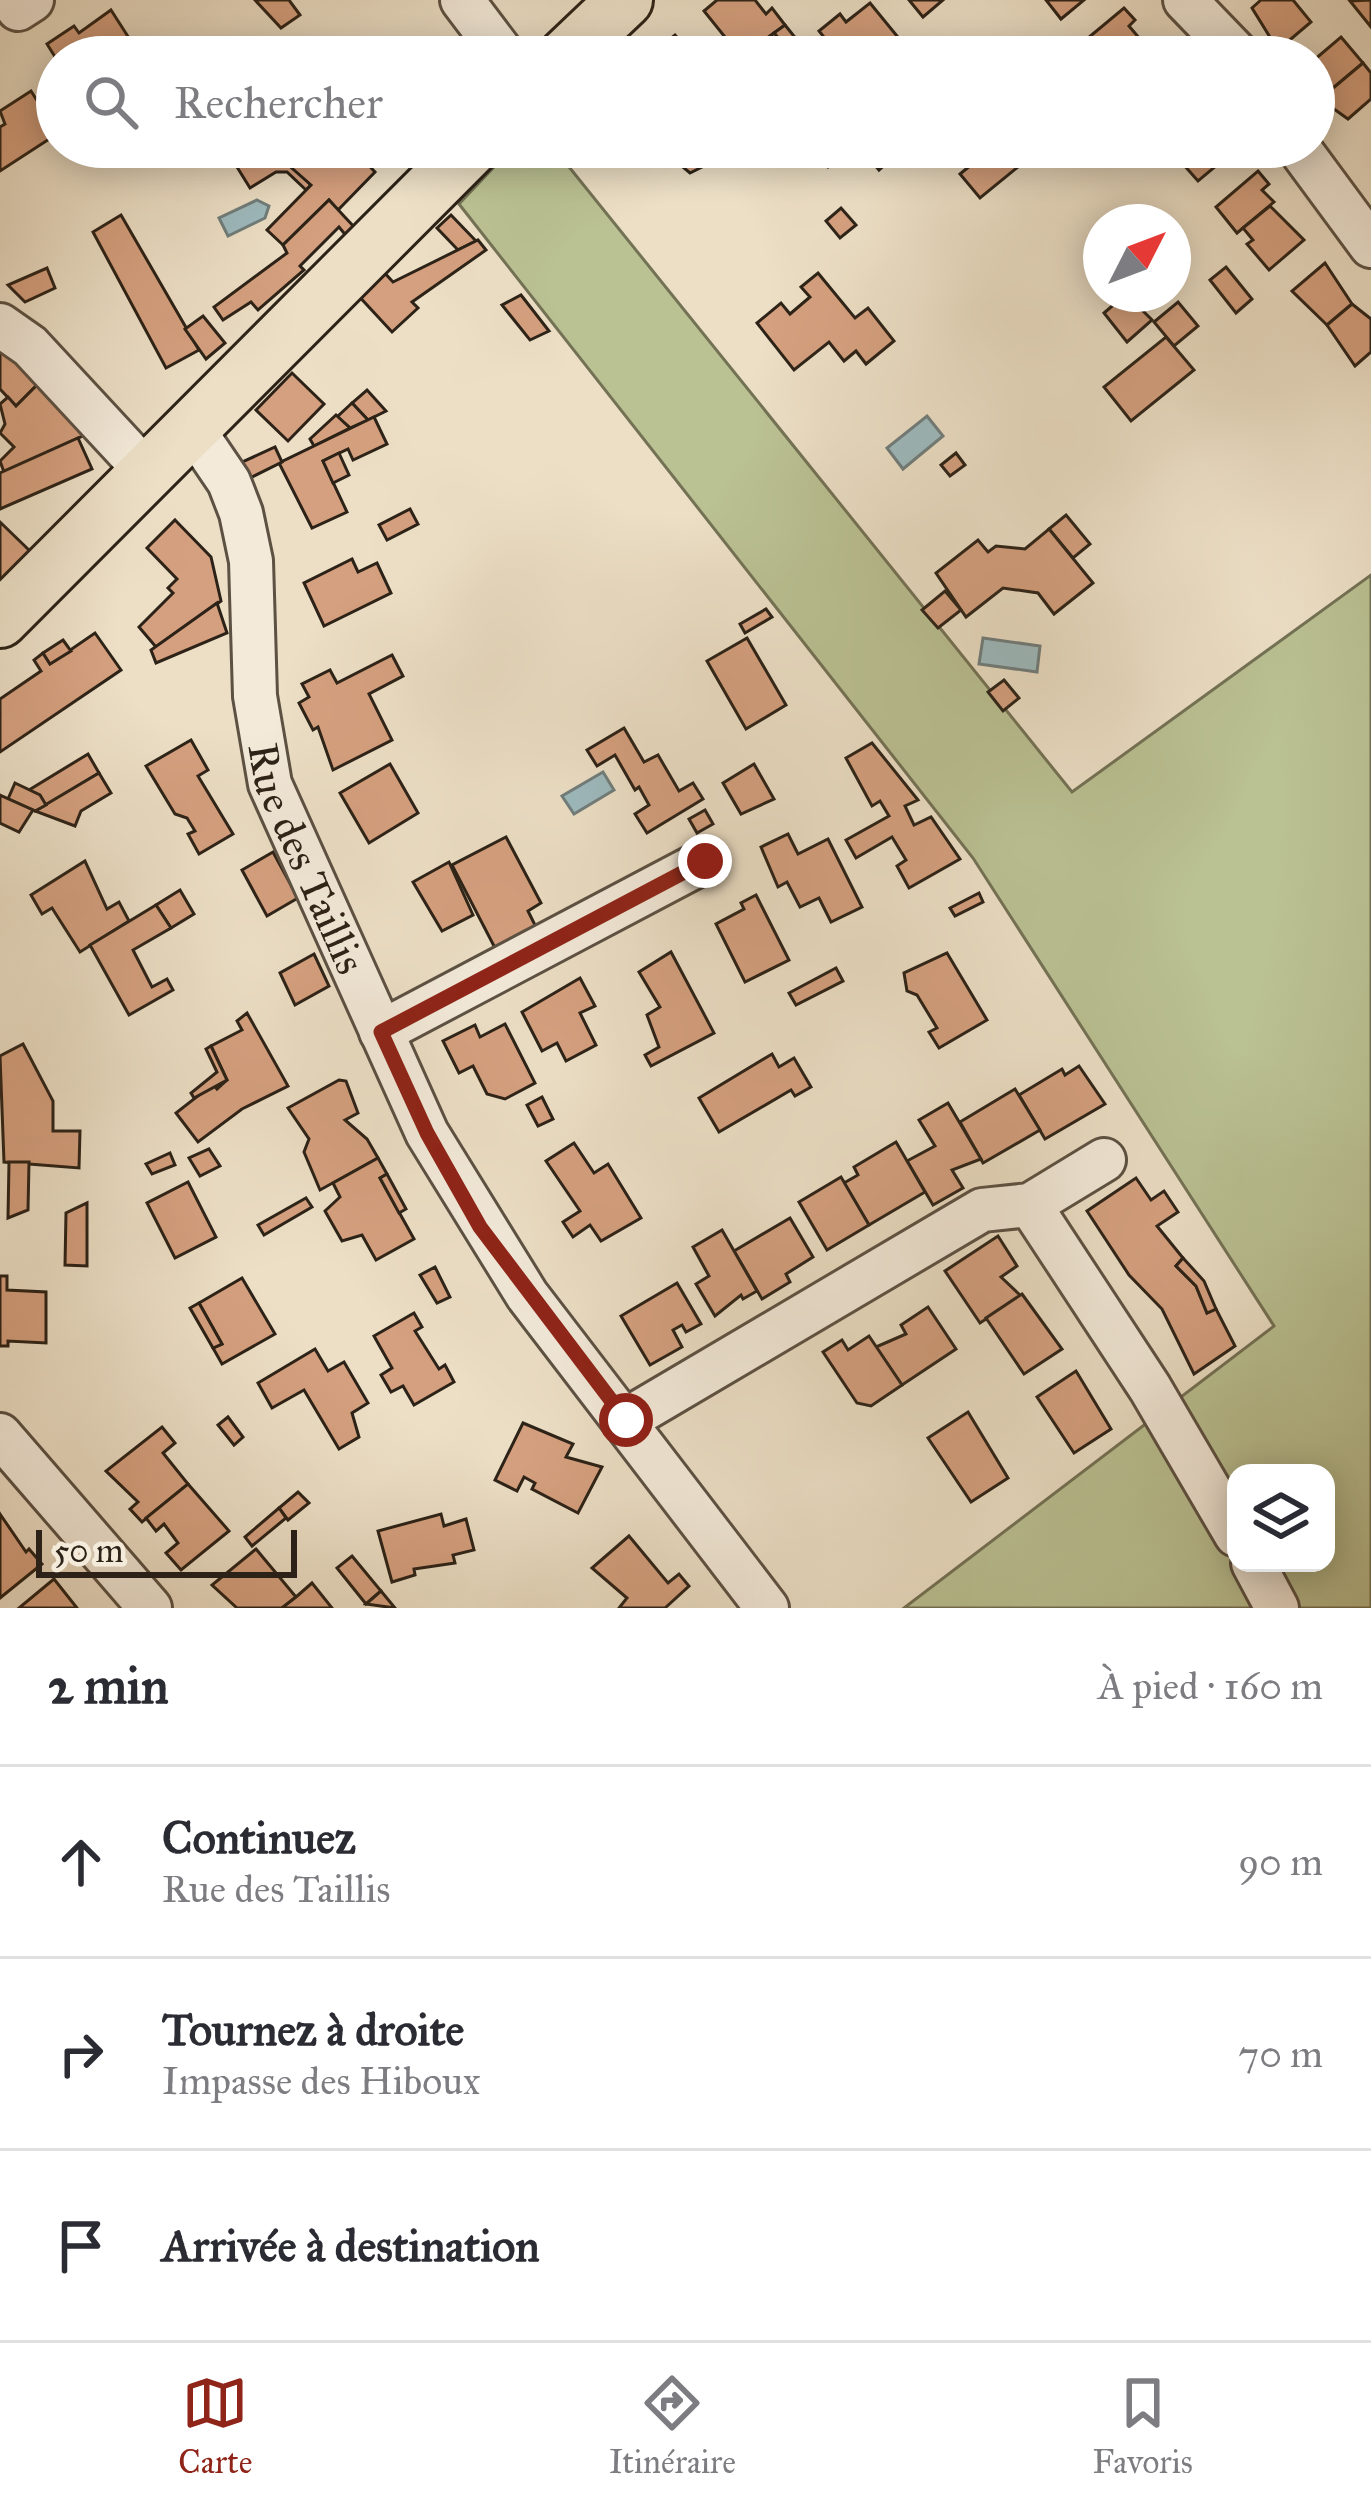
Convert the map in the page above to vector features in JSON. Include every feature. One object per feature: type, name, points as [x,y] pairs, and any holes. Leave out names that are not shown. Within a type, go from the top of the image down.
[{"type":"main road","points":[[587,36],[626,0]]},
{"type":"main road","points":[[0,620],[451,168]]},
{"type":"street","points":[[462,0],[489,36]]},
{"type":"street","points":[[1185,0],[1220,36]]},
{"type":"street","points":[[1313,168],[1371,246]]},
{"type":"street","points":[[0,325],[30,346],[145,470]]},
{"type":"street","name":"Rue des Taillis","points":[[191,426],[229,482],[241,513],[251,561],[255,696],[270,784],[427,1133],[480,1227],[767,1608]]},
{"type":"street","points":[[381,1032],[705,861]]},
{"type":"street","points":[[626,1420],[982,1210],[1030,1205],[1104,1160]]},
{"type":"street","points":[[1030,1205],[1150,1388],[1227,1520]]},
{"type":"street","points":[[0,1435],[150,1608]]},
{"type":"street","points":[[1258,1572],[1277,1608]]},
{"type":"green space","points":[[493,168],[570,168],[1072,792],[1371,575],[1371,1608],[904,1608],[1274,1326],[973,858],[459,204]]},
{"type":"water","points":[[257,200],[269,206],[265,218],[228,236],[219,218]]},
{"type":"water","points":[[927,416],[943,436],[903,469],[887,448]]},
{"type":"water","points":[[983,638],[1040,646],[1037,672],[979,664]]},
{"type":"water","points":[[603,772],[614,790],[574,814],[562,796]]},
{"type":"building","points":[[255,0],[289,0],[300,15],[281,28]]},
{"type":"building","points":[[717,0],[755,0],[766,14],[772,8],[785,25],[770,36],[724,36],[704,11]]},
{"type":"building","points":[[909,0],[943,0],[923,17]]},
{"type":"building","points":[[1046,0],[1084,0],[1061,19]]},
{"type":"building","points":[[1261,0],[1293,0],[1311,22],[1294,36],[1269,36],[1252,8]]},
{"type":"building","points":[[1371,0],[1371,27],[1350,1]]},
{"type":"building","points":[[870,3],[897,36],[823,36],[819,31],[840,14],[846,22]]},
{"type":"building","points":[[1124,8],[1135,20],[1129,26],[1137,36],[1090,36]]},
{"type":"building","points":[[111,10],[128,36],[59,36],[74,26],[79,33]]},
{"type":"building","points":[[785,25],[794,36],[776,36],[774,33]]},
{"type":"building","points":[[1341,37],[1363,63],[1335,86],[1335,42]]},
{"type":"building","points":[[1363,63],[1371,73],[1371,99],[1348,119],[1335,110],[1335,86]]},
{"type":"building","points":[[31,91],[36,99],[36,148],[0,171],[0,127],[5,124],[0,111]]},
{"type":"building","points":[[238,168],[294,168],[311,185],[306,190],[287,172],[276,172],[250,188]]},
{"type":"building","points":[[292,168],[371,168],[375,172],[338,210],[329,200],[283,245],[267,230],[311,185]]},
{"type":"building","points":[[967,168],[1017,168],[980,198],[960,174]]},
{"type":"building","points":[[1187,168],[1214,168],[1198,181]]},
{"type":"building","points":[[1258,171],[1269,184],[1262,190],[1274,202],[1237,233],[1216,207]]},
{"type":"building","points":[[329,200],[356,229],[348,238],[339,227],[300,266],[304,270],[258,310],[251,302],[223,320],[214,307],[287,253],[283,245]]},
{"type":"building","points":[[1270,206],[1304,240],[1269,270],[1247,244],[1253,240],[1243,228]]},
{"type":"building","points":[[841,208],[856,225],[840,238],[826,221]]},
{"type":"building","points":[[121,215],[199,350],[166,368],[93,232]]},
{"type":"building","points":[[451,215],[476,241],[458,250],[437,228]]},
{"type":"building","points":[[478,240],[486,250],[412,302],[418,308],[392,332],[355,292],[380,268],[393,282]]},
{"type":"building","points":[[1325,263],[1352,304],[1327,325],[1292,291]]},
{"type":"building","points":[[1226,267],[1252,299],[1236,313],[1210,280]]},
{"type":"building","points":[[47,268],[55,288],[25,302],[8,285]]},
{"type":"building","points":[[818,273],[855,318],[868,308],[894,341],[866,364],[856,351],[844,361],[829,342],[794,370],[757,323],[781,303],[790,314],[810,297],[801,287]]},
{"type":"building","points":[[521,295],[549,331],[530,340],[502,305]]},
{"type":"building","points":[[1352,304],[1371,319],[1371,352],[1355,366],[1327,325]]},
{"type":"building","points":[[1144,312],[1152,320],[1127,342],[1104,313]]},
{"type":"building","points":[[1166,312],[1186,312],[1198,326],[1174,346],[1154,322]]},
{"type":"building","points":[[203,316],[225,343],[206,359],[185,329]]},
{"type":"building","points":[[1166,337],[1194,370],[1131,421],[1104,387]]},
{"type":"building","points":[[0,345],[38,384],[16,406],[0,389]]},
{"type":"building","points":[[292,373],[324,404],[288,441],[256,410]]},
{"type":"building","points":[[38,384],[87,434],[4,472],[0,461],[14,447],[0,433],[5,424],[0,404],[8,397],[16,406]]},
{"type":"building","points":[[367,390],[386,411],[368,420],[352,403]]},
{"type":"building","points":[[352,403],[368,420],[350,428],[337,417]]},
{"type":"building","points":[[336,415],[350,428],[314,446],[310,439]]},
{"type":"building","points":[[374,417],[387,444],[353,460],[348,449],[323,461],[347,512],[312,528],[279,463]]},
{"type":"building","points":[[78,438],[92,469],[0,509],[0,473]]},
{"type":"building","points":[[275,447],[282,462],[246,480],[238,464]]},
{"type":"building","points":[[339,453],[349,475],[333,483],[323,461]]},
{"type":"building","points":[[956,453],[965,465],[950,476],[941,465]]},
{"type":"building","points":[[410,509],[418,524],[387,540],[379,525]]},
{"type":"building","points":[[1066,515],[1090,544],[1073,558],[1049,529]]},
{"type":"building","points":[[175,520],[211,557],[221,601],[156,647],[139,627],[173,593],[168,588],[177,579],[147,548]]},
{"type":"building","points":[[0,522],[31,552],[0,584]]},
{"type":"building","points":[[1049,529],[1093,583],[1054,614],[1038,593],[1003,588],[966,617],[936,573],[978,540],[988,552],[996,546],[1025,549]]},
{"type":"building","points":[[352,559],[358,572],[377,563],[391,593],[324,626],[304,583]]},
{"type":"building","points":[[945,591],[961,610],[938,628],[922,610]]},
{"type":"building","points":[[217,603],[227,633],[156,663],[151,650]]},
{"type":"building","points":[[766,609],[772,617],[745,633],[740,624]]},
{"type":"building","points":[[95,633],[121,670],[0,752],[0,699],[41,671],[34,660],[43,653],[50,664]]},
{"type":"building","points":[[747,638],[786,705],[746,729],[707,661]]},
{"type":"building","points":[[63,640],[71,651],[50,664],[43,653]]},
{"type":"building","points":[[392,655],[403,676],[369,694],[392,740],[333,770],[318,727],[313,730],[299,703],[309,697],[302,684],[330,670],[337,683]]},
{"type":"building","points":[[1004,680],[1019,698],[1003,711],[988,692]]},
{"type":"building","points":[[624,728],[644,762],[658,755],[679,791],[693,783],[703,799],[647,833],[635,814],[649,805],[639,787],[635,790],[615,755],[597,766],[587,750]]},
{"type":"building","points":[[191,740],[208,770],[198,776],[233,834],[199,854],[188,834],[195,831],[187,818],[175,814],[146,766]]},
{"type":"building","points":[[872,743],[918,800],[905,806],[914,825],[931,817],[960,859],[909,888],[897,866],[906,860],[892,837],[856,858],[846,840],[889,816],[880,801],[872,806],[846,758]]},
{"type":"building","points":[[88,754],[99,773],[46,805],[29,790]]},
{"type":"building","points":[[390,764],[418,813],[369,843],[340,793]]},
{"type":"building","points":[[754,764],[774,799],[741,814],[723,783]]},
{"type":"building","points":[[99,773],[111,793],[81,811],[75,826],[35,811]]},
{"type":"building","points":[[15,783],[40,795],[46,805],[35,811],[8,799]]},
{"type":"building","points":[[0,795],[33,810],[19,832],[0,823]]},
{"type":"building","points":[[705,810],[713,824],[697,833],[689,819]]},
{"type":"building","points":[[788,834],[798,854],[828,839],[862,907],[831,922],[819,898],[800,907],[787,882],[778,887],[761,847]]},
{"type":"building","points":[[506,837],[541,903],[528,911],[536,927],[495,948],[452,865]]},
{"type":"building","points":[[273,852],[298,898],[267,916],[242,870]]},
{"type":"building","points":[[85,861],[107,909],[119,902],[129,921],[80,952],[52,908],[42,914],[31,895]]},
{"type":"building","points":[[449,862],[473,915],[442,931],[413,882]]},
{"type":"building","points":[[180,890],[194,914],[171,928],[156,905]]},
{"type":"building","points":[[979,893],[983,902],[955,916],[950,908]]},
{"type":"building","points":[[756,895],[789,960],[745,982],[716,924],[744,909],[741,903]]},
{"type":"building","points":[[156,905],[171,928],[133,950],[152,987],[167,979],[173,990],[129,1015],[90,945]]},
{"type":"building","points":[[671,952],[714,1033],[651,1066],[645,1055],[659,1047],[647,1015],[660,1007],[639,972]]},
{"type":"building","points":[[947,953],[987,1020],[939,1048],[929,1032],[937,1028],[917,995],[907,991],[904,973]]},
{"type":"building","points":[[314,954],[329,986],[295,1005],[280,973]]},
{"type":"building","points":[[836,968],[843,981],[796,1005],[789,993]]},
{"type":"building","points":[[580,978],[595,1006],[580,1013],[596,1045],[566,1061],[557,1043],[542,1051],[522,1012]]},
{"type":"building","points":[[247,1013],[288,1086],[242,1109],[198,1142],[176,1113],[213,1084],[217,1089],[227,1080],[211,1046],[242,1030],[237,1021]]},
{"type":"building","points":[[505,1024],[535,1083],[505,1099],[487,1094],[473,1066],[459,1073],[443,1041],[475,1025],[480,1037]]},
{"type":"building","points":[[23,1044],[53,1101],[53,1131],[80,1131],[79,1168],[4,1162],[0,1056]]},
{"type":"building","points":[[211,1046],[227,1080],[194,1098],[191,1093],[217,1072],[206,1049]]},
{"type":"building","points":[[772,1054],[779,1067],[794,1058],[811,1087],[795,1096],[791,1090],[719,1132],[699,1098]]},
{"type":"building","points":[[1079,1066],[1105,1104],[1045,1139],[1019,1095],[1062,1069],[1065,1075]]},
{"type":"building","points":[[339,1080],[346,1081],[358,1113],[345,1120],[367,1139],[378,1158],[320,1190],[304,1152],[309,1139],[288,1108]]},
{"type":"building","points":[[1015,1089],[1040,1130],[983,1163],[960,1122]]},
{"type":"building","points":[[542,1097],[553,1119],[538,1126],[527,1105]]},
{"type":"building","points":[[948,1103],[981,1159],[952,1170],[963,1188],[933,1205],[907,1161],[935,1146],[919,1120]]},
{"type":"building","points":[[896,1142],[925,1192],[869,1225],[844,1183],[858,1175],[854,1167]]},
{"type":"building","points":[[574,1143],[594,1173],[608,1164],[641,1218],[601,1241],[590,1225],[573,1237],[563,1222],[580,1211],[546,1161]]},
{"type":"building","points":[[209,1149],[220,1166],[200,1176],[189,1158]]},
{"type":"building","points":[[170,1153],[175,1165],[152,1174],[146,1164]]},
{"type":"building","points":[[378,1158],[387,1174],[380,1178],[414,1239],[376,1260],[362,1235],[342,1241],[325,1211],[340,1197],[333,1183]]},
{"type":"building","points":[[9,1162],[29,1162],[28,1210],[8,1218]]},
{"type":"building","points":[[387,1174],[406,1209],[399,1213],[380,1178]]},
{"type":"building","points":[[841,1177],[869,1225],[827,1250],[799,1202]]},
{"type":"building","points":[[1136,1178],[1151,1200],[1164,1191],[1178,1212],[1157,1226],[1183,1258],[1176,1266],[1196,1286],[1207,1313],[1216,1309],[1235,1346],[1194,1374],[1162,1309],[1129,1275],[1087,1211]]},
{"type":"building","points":[[188,1182],[216,1237],[175,1258],[147,1203]]},
{"type":"building","points":[[306,1198],[312,1207],[264,1235],[258,1225]]},
{"type":"building","points":[[87,1203],[87,1266],[65,1265],[66,1213]]},
{"type":"building","points":[[790,1218],[813,1257],[786,1274],[790,1282],[762,1299],[734,1251]]},
{"type":"building","points":[[722,1230],[757,1291],[743,1299],[741,1295],[715,1316],[696,1284],[709,1276],[693,1247]]},
{"type":"building","points":[[998,1236],[1017,1266],[1001,1277],[1021,1296],[980,1323],[945,1271]]},
{"type":"building","points":[[1183,1258],[1204,1281],[1216,1309],[1207,1313],[1196,1286],[1176,1266]]},
{"type":"building","points":[[435,1267],[450,1297],[437,1303],[420,1275]]},
{"type":"building","points":[[0,1276],[7,1276],[7,1290],[46,1292],[46,1343],[8,1341],[8,1346],[0,1346]]},
{"type":"building","points":[[242,1278],[275,1334],[222,1364],[213,1348],[222,1344],[199,1303]]},
{"type":"building","points":[[677,1283],[701,1324],[686,1332],[682,1325],[673,1330],[682,1347],[650,1365],[621,1316]]},
{"type":"building","points":[[1022,1294],[1062,1349],[1024,1374],[986,1318]]},
{"type":"building","points":[[199,1303],[222,1344],[213,1348],[190,1308]]},
{"type":"building","points":[[928,1307],[956,1349],[902,1385],[876,1347],[906,1334],[901,1325]]},
{"type":"building","points":[[414,1313],[422,1327],[415,1331],[439,1369],[445,1365],[454,1382],[414,1405],[403,1386],[391,1392],[381,1375],[392,1368],[374,1336]]},
{"type":"building","points":[[869,1336],[902,1385],[871,1406],[857,1403],[823,1352],[842,1340],[848,1350]]},
{"type":"building","points":[[315,1349],[328,1371],[344,1362],[368,1403],[352,1413],[359,1437],[339,1449],[304,1390],[272,1408],[258,1383]]},
{"type":"building","points":[[1076,1371],[1111,1429],[1074,1453],[1037,1397]]},
{"type":"building","points":[[968,1412],[1008,1478],[971,1502],[928,1438]]},
{"type":"building","points":[[228,1417],[243,1437],[234,1445],[218,1425]]},
{"type":"building","points":[[523,1423],[573,1444],[566,1457],[602,1467],[578,1513],[532,1489],[535,1483],[524,1477],[517,1491],[495,1480]]},
{"type":"building","points":[[162,1427],[175,1443],[163,1453],[188,1484],[142,1522],[130,1509],[138,1502],[106,1471]]},
{"type":"building","points":[[188,1484],[229,1531],[181,1570],[166,1553],[178,1543],[164,1524],[156,1531],[146,1518]]},
{"type":"building","points":[[298,1492],[309,1503],[288,1520],[279,1508]]},
{"type":"building","points":[[279,1508],[286,1518],[252,1546],[245,1537]]},
{"type":"building","points":[[0,1514],[26,1552],[29,1549],[42,1564],[0,1598]]},
{"type":"building","points":[[441,1514],[444,1526],[466,1519],[474,1550],[453,1555],[455,1563],[414,1569],[415,1575],[392,1582],[378,1531]]},
{"type":"building","points":[[629,1536],[668,1583],[679,1574],[689,1586],[665,1608],[619,1608],[627,1598],[592,1568]]},
{"type":"building","points":[[256,1549],[296,1597],[282,1608],[237,1608],[212,1585]]},
{"type":"building","points":[[352,1556],[381,1591],[366,1604],[337,1568]]},
{"type":"building","points":[[54,1579],[77,1608],[19,1608]]},
{"type":"building","points":[[312,1583],[332,1608],[282,1608],[296,1597]]},
{"type":"building","points":[[381,1591],[395,1608],[366,1604]]},
{"type":"route","points":[[626,1420],[526,1295],[480,1227],[427,1133],[381,1032],[705,861]]}]
